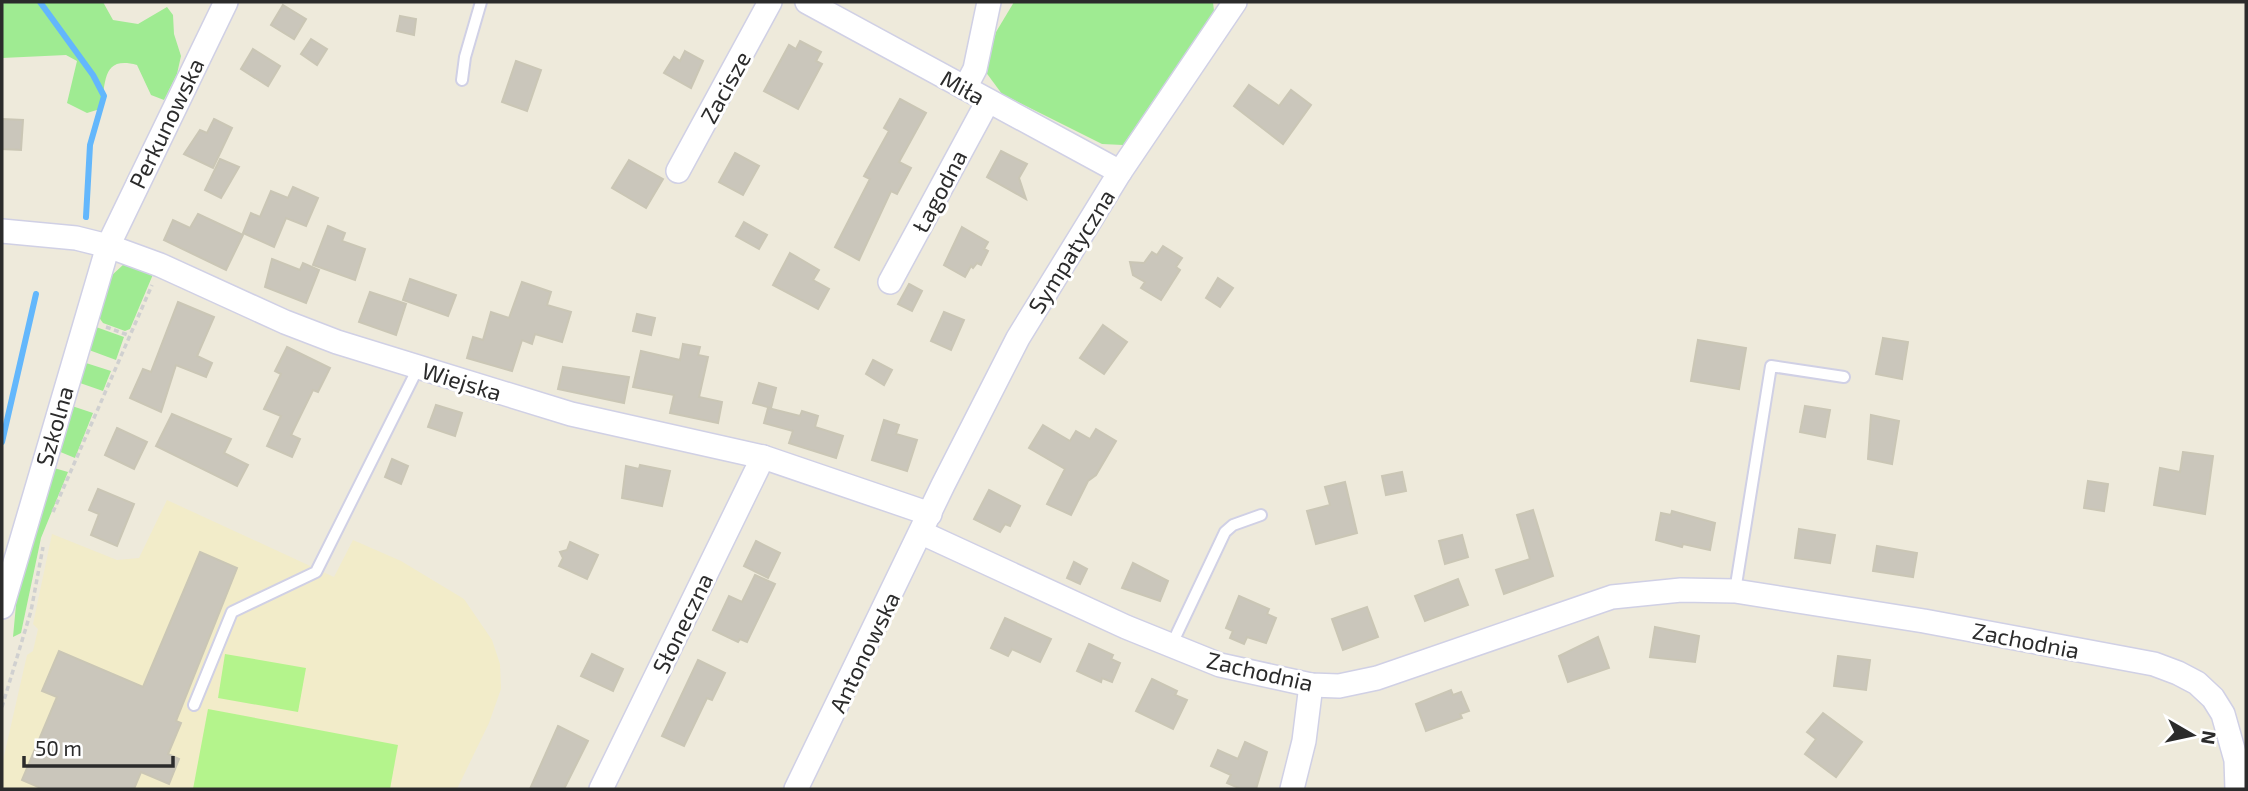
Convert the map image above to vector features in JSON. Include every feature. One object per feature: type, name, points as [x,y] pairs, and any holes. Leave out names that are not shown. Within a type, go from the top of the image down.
[{"type":"street","name":"Perkunowska","points":[[108,246],[226,2]]},
{"type":"street","name":"Zacisze","points":[[678,171],[770,2]]},
{"type":"street","name":"Miła","points":[[807,2],[1120,172]]},
{"type":"street","points":[[965,88],[975,69],[989,2]]},
{"type":"street","name":"Sympatyczna","points":[[926,523],[1018,338],[1120,172],[1236,2]]},
{"type":"street","name":"Łagodna","points":[[890,282],[988,101]]},
{"type":"street","name":"Wiejska","points":[[2,231],[76,238],[108,246],[160,265],[307,331],[571,414],[764,457],[926,523]]},
{"type":"street","name":"Szkolna","points":[[2,607],[108,246]]},
{"type":"street","name":"Słoneczna","points":[[601,789],[764,457]]},
{"type":"street","name":"Zachodnia","points":[[926,523],[1171,646],[1220,665],[1311,685],[1339,686],[1377,678],[1612,597],[1668,590],[1735,591],[1924,621],[2154,664],[2197,683],[2213,698],[2223,714],[2231,738],[2237,789]]},
{"type":"street","name":"Antonowska","points":[[796,789],[926,523]]},
{"type":"street","points":[[1292,789],[1304,741],[1311,685]]},
{"type":"lane","points":[[463,80],[465,57],[481,2]]},
{"type":"lane","points":[[1735,591],[1770,366],[1844,377]]},
{"type":"lane","points":[[194,705],[232,612],[316,572],[418,368]]},
{"type":"lane","points":[[1171,646],[1225,532],[1233,525],[1261,514]]},
{"type":"path","points":[[51,519],[160,265]]},
{"type":"path","points":[[2,707],[32,611],[44,539]]},
{"type":"shaded area","points":[[167,500],[334,577],[353,540],[401,561],[464,599],[492,640],[500,664],[501,689],[489,723],[457,789],[2,789],[2,765],[27,655],[33,651],[38,629],[33,624],[52,534],[117,560],[139,558]]},
{"type":"green space","points":[[2,2],[103,2],[113,20],[138,24],[167,7],[173,15],[174,34],[181,56],[177,74],[164,100],[151,95],[137,65],[125,63],[117,64],[107,74],[100,109],[87,113],[67,103],[77,61],[66,55],[2,58]]},
{"type":"green space","points":[[1014,2],[1213,2],[1214,11],[1123,145],[1102,144],[1002,94],[985,71],[996,32]]},
{"type":"green space","points":[[125,263],[154,272],[130,329],[125,331],[103,323],[98,316],[109,278]]},
{"type":"green space","points":[[96,327],[124,337],[116,360],[89,350]]},
{"type":"green space","points":[[86,363],[111,371],[103,391],[80,383]]},
{"type":"green space","points":[[72,406],[93,413],[75,458],[58,451]]},
{"type":"green space","points":[[54,468],[68,472],[41,538],[21,633],[13,637],[17,594]]},
{"type":"green space","points":[[225,654],[306,668],[298,712],[218,698]]},
{"type":"green space","points":[[208,709],[398,745],[390,789],[193,789]]},
{"type":"building","points":[[283,5],[306,19],[294,39],[271,25]]},
{"type":"building","points":[[400,16],[416,19],[414,35],[397,31]]},
{"type":"building","points":[[311,39],[327,49],[317,65],[301,54]]},
{"type":"building","points":[[800,41],[821,52],[816,61],[822,64],[798,109],[764,91],[789,45],[796,49]]},
{"type":"building","points":[[253,49],[280,66],[268,86],[241,69]]},
{"type":"building","points":[[685,51],[703,61],[691,88],[664,73],[674,57],[680,61]]},
{"type":"building","points":[[516,61],[541,70],[527,111],[502,102]]},
{"type":"building","points":[[1249,85],[1279,106],[1291,90],[1311,105],[1283,144],[1234,106]]},
{"type":"building","points":[[900,99],[926,113],[899,162],[911,168],[897,194],[891,191],[859,260],[835,247],[870,179],[864,176],[889,131],[884,128]]},
{"type":"building","points":[[2,119],[23,120],[21,150],[2,149]]},
{"type":"building","points":[[214,119],[232,128],[213,168],[184,154],[200,130],[207,133]]},
{"type":"building","points":[[1001,151],[1027,164],[1019,178],[1026,199],[987,177]]},
{"type":"building","points":[[735,153],[759,166],[743,195],[719,182]]},
{"type":"building","points":[[220,159],[239,167],[221,198],[205,190]]},
{"type":"building","points":[[629,160],[663,179],[646,208],[612,188]]},
{"type":"building","points":[[293,187],[318,198],[306,226],[286,218],[274,247],[243,233],[251,213],[260,217],[271,191],[288,198]]},
{"type":"building","points":[[198,214],[243,235],[226,270],[164,240],[173,220],[190,228]]},
{"type":"building","points":[[744,222],[767,235],[759,249],[736,236]]},
{"type":"building","points":[[328,226],[345,233],[342,241],[365,249],[355,280],[313,265]]},
{"type":"building","points":[[962,227],[988,242],[984,249],[988,251],[981,265],[977,263],[973,268],[971,266],[965,277],[944,265]]},
{"type":"building","points":[[1163,246],[1182,258],[1176,267],[1180,270],[1161,300],[1141,288],[1145,282],[1133,275],[1130,262],[1144,263],[1152,252],[1157,255]]},
{"type":"building","points":[[790,253],[819,270],[813,280],[829,289],[818,309],[773,285]]},
{"type":"building","points":[[272,259],[300,270],[303,263],[319,270],[306,303],[265,287]]},
{"type":"building","points":[[1218,278],[1233,288],[1220,307],[1206,298]]},
{"type":"building","points":[[410,279],[456,295],[448,316],[403,300]]},
{"type":"building","points":[[522,282],[551,292],[547,305],[571,312],[562,342],[535,334],[532,344],[522,340],[512,371],[467,358],[473,337],[483,340],[491,312],[509,318]]},
{"type":"building","points":[[909,284],[922,291],[912,311],[898,304]]},
{"type":"building","points":[[370,292],[406,304],[396,335],[359,322]]},
{"type":"building","points":[[178,302],[214,317],[197,356],[212,363],[206,377],[176,365],[161,412],[130,398],[143,369],[151,372]]},
{"type":"building","points":[[944,312],[964,320],[951,350],[931,341]]},
{"type":"building","points":[[637,314],[655,318],[651,335],[633,331]]},
{"type":"building","points":[[1103,325],[1127,342],[1104,374],[1080,358]]},
{"type":"building","points":[[1883,338],[1908,342],[1902,379],[1876,374]]},
{"type":"building","points":[[1698,340],[1746,348],[1739,389],[1691,381]]},
{"type":"building","points":[[683,344],[700,347],[698,355],[708,357],[699,397],[722,402],[718,423],[670,413],[674,395],[633,387],[641,351],[680,360]]},
{"type":"building","points":[[287,347],[330,368],[318,392],[313,390],[291,435],[300,439],[292,457],[267,446],[281,416],[264,409],[281,374],[275,371]]},
{"type":"building","points":[[873,360],[892,370],[884,385],[866,374]]},
{"type":"building","points":[[563,367],[629,377],[624,403],[558,389]]},
{"type":"building","points":[[759,383],[776,388],[771,408],[753,403]]},
{"type":"building","points":[[436,405],[462,413],[455,436],[428,427]]},
{"type":"building","points":[[1805,406],[1830,410],[1825,437],[1800,432]]},
{"type":"building","points":[[768,408],[800,416],[802,411],[818,416],[815,427],[843,436],[836,458],[789,443],[793,431],[764,423]]},
{"type":"building","points":[[172,414],[231,439],[224,453],[248,465],[237,486],[156,446]]},
{"type":"building","points":[[1871,415],[1899,421],[1892,464],[1868,459]]},
{"type":"building","points":[[884,420],[899,425],[896,434],[917,440],[907,471],[872,460]]},
{"type":"building","points":[[1043,425],[1070,441],[1076,431],[1090,439],[1096,429],[1116,441],[1096,475],[1088,481],[1071,515],[1047,504],[1065,469],[1029,448]]},
{"type":"building","points":[[117,428],[147,442],[134,469],[105,455]]},
{"type":"building","points":[[2183,452],[2213,456],[2205,514],[2154,505],[2160,468],[2180,472]]},
{"type":"building","points":[[392,459],[408,466],[401,484],[385,477]]},
{"type":"building","points":[[640,465],[670,471],[662,506],[622,498],[626,466],[639,469]]},
{"type":"building","points":[[1402,472],[1406,491],[1386,495],[1382,476]]},
{"type":"building","points":[[2088,481],[2108,484],[2104,511],[2084,508]]},
{"type":"building","points":[[1345,482],[1357,533],[1316,544],[1307,511],[1330,505],[1325,487]]},
{"type":"building","points":[[98,489],[134,504],[117,546],[91,535],[99,514],[89,510]]},
{"type":"building","points":[[989,490],[1020,506],[1010,526],[1005,524],[1000,532],[974,519]]},
{"type":"building","points":[[1533,510],[1553,576],[1504,594],[1496,570],[1530,559],[1517,515]]},
{"type":"building","points":[[1672,511],[1715,523],[1710,550],[1683,544],[1682,547],[1656,540],[1661,513],[1671,515]]},
{"type":"building","points":[[1799,529],[1835,535],[1830,563],[1795,558]]},
{"type":"building","points":[[1462,535],[1468,557],[1445,564],[1439,541]]},
{"type":"building","points":[[756,541],[780,553],[768,578],[744,566]]},
{"type":"building","points":[[570,542],[598,555],[587,579],[559,566],[563,558],[560,552],[567,550]]},
{"type":"building","points":[[1877,546],[1917,553],[1913,577],[1873,571]]},
{"type":"building","points":[[200,552],[237,568],[176,721],[181,723],[168,754],[179,759],[169,784],[141,772],[134,789],[43,789],[22,780],[57,697],[42,691],[59,651],[143,687]]},
{"type":"building","points":[[1074,562],[1087,569],[1080,584],[1067,578]]},
{"type":"building","points":[[1133,563],[1168,581],[1160,601],[1122,588]]},
{"type":"building","points":[[755,575],[775,584],[747,642],[740,639],[738,642],[713,630],[729,596],[742,602]]},
{"type":"building","points":[[1458,579],[1468,605],[1425,621],[1415,596]]},
{"type":"building","points":[[1239,596],[1269,609],[1267,614],[1276,618],[1266,643],[1247,637],[1244,644],[1230,638],[1233,631],[1226,628]]},
{"type":"building","points":[[1367,607],[1378,637],[1343,650],[1332,619]]},
{"type":"building","points":[[1005,618],[1051,639],[1040,662],[1012,649],[1008,656],[991,648]]},
{"type":"building","points":[[1655,627],[1699,636],[1695,662],[1650,657]]},
{"type":"building","points":[[1598,637],[1609,668],[1568,682],[1559,656]]},
{"type":"building","points":[[1089,644],[1113,655],[1111,659],[1120,663],[1112,682],[1102,678],[1101,682],[1077,671]]},
{"type":"building","points":[[592,654],[623,669],[613,691],[581,676]]},
{"type":"building","points":[[1838,656],[1870,660],[1866,690],[1834,686]]},
{"type":"building","points":[[698,660],[725,673],[712,700],[707,698],[684,746],[662,736]]},
{"type":"building","points":[[1152,679],[1177,691],[1175,695],[1187,700],[1173,729],[1136,711]]},
{"type":"building","points":[[1451,690],[1453,695],[1461,692],[1469,711],[1460,714],[1462,718],[1426,731],[1416,704]]},
{"type":"building","points":[[1823,713],[1862,742],[1836,777],[1805,754],[1816,739],[1807,732]]},
{"type":"building","points":[[558,726],[588,741],[564,789],[530,789]]},
{"type":"building","points":[[1245,742],[1267,752],[1256,789],[1241,789],[1227,783],[1231,775],[1211,766],[1218,750],[1238,759]]},
{"type":"waterway","points":[[40,2],[93,75],[104,96],[90,145],[86,217]]},
{"type":"waterway","points":[[2,442],[36,294]]}]
